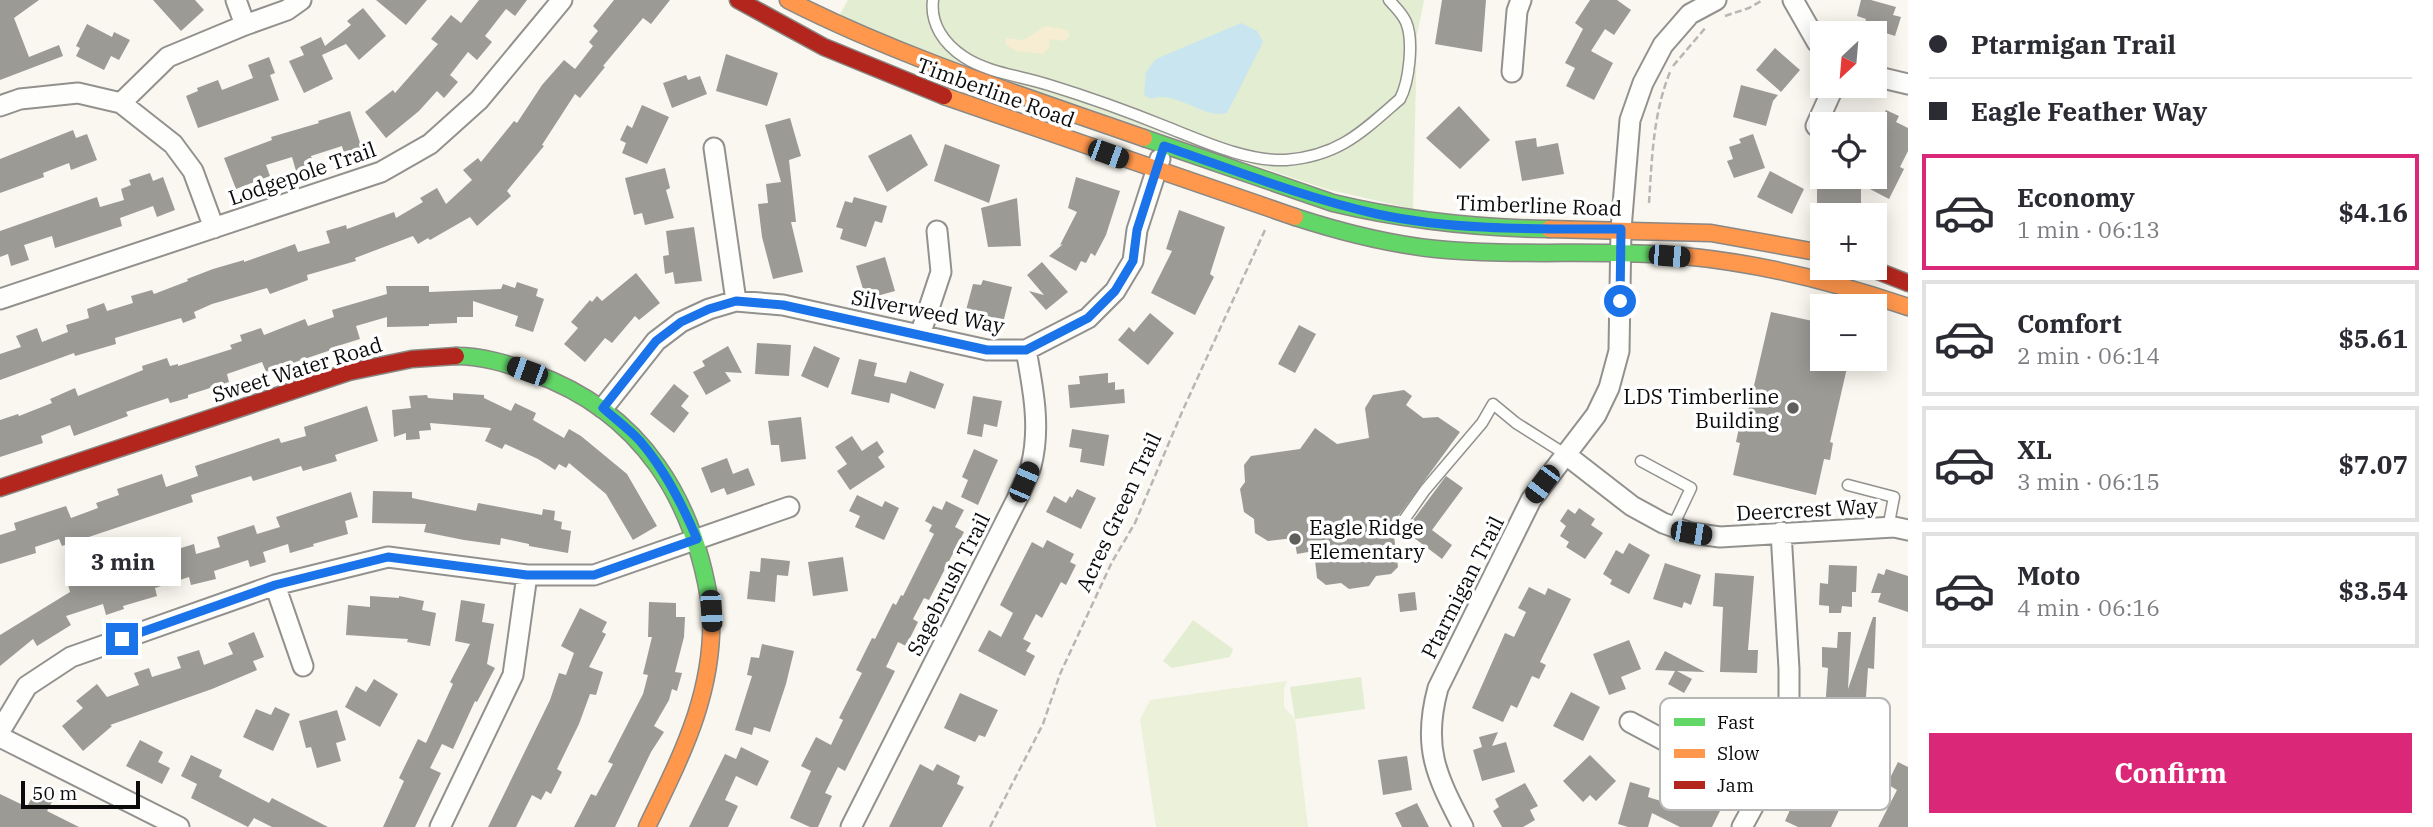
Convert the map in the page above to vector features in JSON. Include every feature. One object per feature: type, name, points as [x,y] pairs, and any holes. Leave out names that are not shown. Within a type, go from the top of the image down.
[{"type":"street","points":[[236,0],[245,25]]},
{"type":"street","points":[[121,103],[168,57],[287,10],[300,0]]},
{"type":"street","name":"Lodgepole Trail","points":[[0,299],[381,172],[430,144],[478,100],[562,0]]},
{"type":"street","name":"Timberline Road","points":[[738,0],[767,19],[825,49],[891,77],[1156,171],[1370,239],[1467,251],[1622,252],[1717,260],[1764,267],[1865,291],[1908,307]]},
{"type":"street","name":"Timberline Road","points":[[788,0],[835,24],[915,58],[1164,146],[1333,203],[1380,215],[1507,228],[1714,233],[1810,251]]},
{"type":"street","points":[[1512,72],[1517,11],[1521,0]]},
{"type":"street","points":[[1793,0],[1810,30]]},
{"type":"street","name":"Ptarmigan Trail","points":[[1463,827],[1441,785],[1430,743],[1433,706],[1438,688],[1531,500],[1595,415],[1609,388],[1619,351],[1621,229],[1630,120],[1643,83],[1663,45],[1690,14],[1721,8]]},
{"type":"street","points":[[1887,79],[1908,85]]},
{"type":"street","points":[[0,106],[20,99],[78,93],[121,103],[173,144],[193,172],[214,228]]},
{"type":"street","name":"Silverweed Way","points":[[603,408],[656,341],[681,322],[709,309],[736,301],[783,305],[987,350],[1026,350],[1088,318],[1115,291],[1133,261],[1137,230],[1164,146]]},
{"type":"street","points":[[714,148],[736,301]]},
{"type":"street","points":[[920,335],[941,272],[937,231]]},
{"type":"street","points":[[1887,275],[1908,283]]},
{"type":"street","name":"Sagebrush Trail","points":[[851,827],[1031,466],[1035,433],[1034,395],[1026,350]]},
{"type":"street","name":"Sweet Water Road","points":[[0,488],[349,372],[409,358],[473,357],[507,363],[568,386],[603,408],[638,439],[658,465],[684,508],[697,539],[710,596],[710,656],[696,717],[687,745],[647,827]]},
{"type":"street","name":"Deercrest Way","points":[[1565,454],[1632,506],[1691,533],[1720,537],[1888,527],[1908,530]]},
{"type":"street","points":[[0,732],[27,686],[71,657],[275,585],[388,557],[527,575],[594,575],[789,507]]},
{"type":"street","points":[[1781,532],[1789,698]]},
{"type":"street","points":[[440,827],[513,675],[527,575]]},
{"type":"street","points":[[275,585],[303,666]]},
{"type":"street","points":[[1630,722],[1660,738]]},
{"type":"street","points":[[0,737],[179,827]]},
{"type":"street","points":[[1742,827],[1751,810]]},
{"type":"lane","points":[[933,0],[935,23],[941,35],[965,58],[1118,109],[1203,142],[1269,160],[1316,155],[1337,149],[1400,99],[1406,88],[1409,41],[1407,24],[1389,0]]},
{"type":"lane","points":[[1399,527],[1425,490],[1482,423],[1493,404],[1516,423],[1565,454]]},
{"type":"lane","points":[[1640,461],[1691,488],[1673,526]]},
{"type":"lane","points":[[1848,485],[1894,497],[1888,527]]},
{"type":"path","points":[[1721,8],[1749,8],[1763,0]]},
{"type":"path","points":[[1649,203],[1652,147],[1663,89],[1679,58],[1713,20]]},
{"type":"path","name":"Acres Green Trail","points":[[990,827],[1043,723],[1060,674],[1112,562],[1135,523],[1182,412],[1275,210]]},
{"type":"green space","points":[[848,0],[1424,0],[1417,35],[1413,209],[1326,189],[963,66],[839,16]]},
{"type":"green space","points":[[1193,620],[1233,649],[1230,657],[1172,668],[1163,661]]},
{"type":"green space","points":[[1361,677],[1365,709],[1295,719],[1290,687]]},
{"type":"green space","points":[[1287,681],[1284,707],[1295,719],[1308,827],[1156,827],[1140,720],[1150,700]]},
{"type":"sand","points":[[1046,26],[1067,30],[1070,36],[1064,41],[1050,39],[1049,48],[1043,54],[1016,51],[1005,44],[1006,38],[1023,40]]},
{"type":"water","points":[[1241,23],[1257,31],[1263,42],[1227,113],[1218,114],[1170,98],[1151,99],[1144,95],[1146,72],[1156,59]]},
{"type":"building","points":[[0,0],[39,0],[14,18],[29,57],[59,45],[63,56],[0,80]]},
{"type":"building","points":[[153,0],[195,0],[204,10],[181,31]]},
{"type":"building","points":[[376,0],[427,0],[406,25]]},
{"type":"building","points":[[479,0],[527,0],[515,16],[506,9],[485,36],[492,42],[477,60],[468,52],[450,75],[458,82],[444,98],[437,91],[419,111],[386,138],[365,112],[393,90],[395,93],[438,44],[431,39],[451,15],[461,23]]},
{"type":"building","points":[[614,0],[670,0],[651,24],[643,18],[580,98],[575,94],[542,145],[544,146],[507,191],[511,196],[477,226],[470,217],[430,240],[428,238],[418,244],[413,236],[355,258],[356,261],[307,275],[308,280],[270,294],[267,288],[212,304],[194,312],[196,318],[183,323],[181,318],[115,338],[116,344],[75,356],[74,353],[0,380],[0,354],[21,347],[16,336],[37,328],[42,342],[68,332],[66,325],[89,318],[87,309],[104,303],[107,311],[133,303],[131,296],[152,290],[154,294],[213,269],[244,262],[295,244],[298,252],[330,243],[326,231],[346,225],[347,229],[394,212],[396,218],[423,202],[420,198],[437,188],[446,204],[472,180],[463,170],[478,158],[481,162],[514,121],[517,123],[542,85],[564,60],[575,69],[593,46],[589,42],[598,31],[593,26]]},
{"type":"building","points":[[1442,0],[1486,0],[1482,52],[1435,44]]},
{"type":"building","points":[[1590,0],[1617,0],[1631,10],[1614,35],[1605,29],[1591,51],[1613,63],[1594,100],[1566,86],[1575,68],[1565,63],[1583,29],[1575,23]]},
{"type":"building","points":[[1861,0],[1871,0],[1896,7],[1893,15],[1901,17],[1895,36],[1887,33],[1887,21],[1865,21],[1857,16]]},
{"type":"building","points":[[363,8],[386,36],[359,60],[346,44],[322,55],[333,79],[304,93],[289,61],[304,55],[300,47],[321,37],[325,46],[351,25],[347,21]]},
{"type":"building","points":[[87,24],[112,37],[114,32],[130,40],[119,60],[111,56],[104,70],[76,56],[80,48],[76,46]]},
{"type":"building","points":[[1775,48],[1800,70],[1781,92],[1756,70]]},
{"type":"building","points":[[726,54],[778,73],[767,106],[716,91]]},
{"type":"building","points":[[269,57],[275,73],[270,75],[279,100],[198,128],[186,96],[198,91],[197,88],[218,80],[222,90],[253,78],[248,65]]},
{"type":"building","points":[[686,75],[688,80],[700,76],[707,94],[672,108],[663,83]]},
{"type":"building","points":[[1741,85],[1778,95],[1773,101],[1766,126],[1733,117]]},
{"type":"building","points":[[642,105],[669,117],[647,164],[622,153],[626,143],[620,140],[627,125],[632,128]]},
{"type":"building","points":[[1459,106],[1490,140],[1460,169],[1426,138]]},
{"type":"building","points":[[1886,110],[1899,116],[1896,122],[1908,128],[1908,151],[1900,167],[1904,169],[1889,199],[1870,189],[1887,189]]},
{"type":"building","points":[[350,111],[362,149],[344,154],[342,146],[311,156],[314,166],[296,171],[292,157],[266,165],[270,176],[236,189],[224,158],[272,140],[271,137]]},
{"type":"building","points":[[790,118],[801,156],[789,160],[796,222],[791,222],[803,272],[773,279],[762,237],[758,204],[768,203],[766,184],[781,182],[765,125]]},
{"type":"building","points":[[73,130],[76,138],[87,134],[97,160],[71,170],[69,163],[43,173],[44,177],[0,193],[0,159]]},
{"type":"building","points":[[911,134],[928,165],[887,192],[868,156]]},
{"type":"building","points":[[1753,134],[1765,168],[1734,178],[1727,161],[1733,159],[1729,147],[1741,143],[1739,139]]},
{"type":"building","points":[[1536,138],[1537,147],[1558,143],[1564,174],[1522,181],[1515,141]]},
{"type":"building","points":[[945,144],[1000,165],[989,203],[934,181]]},
{"type":"building","points":[[665,168],[670,188],[666,190],[674,218],[645,225],[642,213],[634,215],[625,178]]},
{"type":"building","points":[[1770,171],[1804,189],[1792,214],[1757,197]]},
{"type":"building","points":[[150,173],[153,181],[163,177],[175,210],[157,217],[153,206],[120,218],[122,226],[55,248],[52,236],[24,245],[29,260],[11,266],[8,254],[0,257],[0,231],[97,197],[100,207],[124,200],[121,189],[131,185],[129,180]]},
{"type":"building","points":[[1076,177],[1120,191],[1106,235],[1095,256],[1091,253],[1086,263],[1081,261],[1076,271],[1049,256],[1063,244],[1060,245],[1077,212],[1068,208]]},
{"type":"building","points":[[1817,189],[1861,189],[1861,203],[1817,203]]},
{"type":"building","points":[[854,197],[887,206],[882,223],[875,221],[866,247],[840,239],[843,229],[836,227],[845,201],[852,203]]},
{"type":"building","points":[[1017,198],[1021,246],[988,247],[981,208]]},
{"type":"building","points":[[1179,210],[1225,227],[1210,274],[1214,277],[1195,315],[1151,293],[1172,251],[1166,249]]},
{"type":"building","points":[[694,227],[702,281],[675,284],[673,272],[665,274],[663,256],[669,255],[666,231]]},
{"type":"building","points":[[885,257],[895,291],[866,299],[856,266]]},
{"type":"building","points":[[1042,262],[1068,292],[1046,310],[1029,291],[1044,295],[1027,275]]},
{"type":"building","points":[[636,273],[660,303],[639,320],[635,316],[612,343],[605,338],[585,362],[564,344],[578,328],[571,322],[590,300],[592,302],[597,296],[602,301]]},
{"type":"building","points":[[983,280],[1012,287],[1003,323],[965,314],[973,284],[981,285]]},
{"type":"building","points":[[517,282],[538,289],[536,296],[544,299],[533,332],[515,326],[518,316],[473,301],[473,317],[457,317],[457,323],[387,327],[387,317],[356,326],[360,339],[331,350],[266,372],[262,362],[227,374],[229,382],[188,395],[188,398],[170,403],[168,398],[126,412],[128,416],[74,436],[70,425],[41,436],[43,443],[0,457],[0,420],[18,414],[19,416],[52,403],[50,399],[75,388],[78,396],[143,370],[142,366],[167,358],[170,366],[178,366],[232,349],[230,345],[242,341],[240,335],[261,328],[264,335],[305,319],[308,326],[334,317],[332,310],[387,294],[386,286],[429,286],[429,292],[501,289],[503,284],[515,288]]},
{"type":"building","name":"LDS Timberline Building","points":[[1771,312],[1810,320],[1810,371],[1846,371],[1830,442],[1833,443],[1830,460],[1824,459],[1816,495],[1733,475],[1740,443],[1736,442],[1741,418],[1746,420]]},
{"type":"building","points":[[1150,313],[1174,333],[1148,365],[1118,340],[1129,327],[1134,332]]},
{"type":"building","points":[[1299,325],[1316,334],[1295,373],[1278,364]]},
{"type":"building","points":[[757,343],[791,345],[789,376],[755,374]]},
{"type":"building","points":[[728,346],[742,373],[725,372],[731,381],[706,395],[693,372],[705,366],[702,361]]},
{"type":"building","points":[[814,346],[840,358],[828,388],[801,376]]},
{"type":"building","points":[[859,359],[877,363],[874,376],[906,383],[910,371],[944,384],[935,409],[891,393],[889,403],[851,394]]},
{"type":"building","points":[[1108,373],[1108,383],[1115,382],[1115,390],[1124,389],[1125,403],[1070,408],[1068,385],[1080,384],[1079,376]]},
{"type":"building","points":[[674,384],[689,396],[681,406],[689,413],[674,433],[650,414]]},
{"type":"building","points":[[1404,390],[1412,396],[1406,405],[1423,418],[1438,417],[1460,432],[1394,522],[1392,521],[1398,567],[1391,574],[1376,576],[1369,586],[1349,589],[1341,583],[1326,585],[1317,578],[1314,551],[1297,554],[1294,538],[1268,541],[1255,533],[1254,519],[1244,512],[1240,489],[1245,482],[1244,465],[1251,456],[1300,449],[1315,428],[1337,444],[1369,438],[1365,408],[1373,395]]},
{"type":"building","points":[[453,393],[484,395],[484,398],[511,411],[515,403],[536,413],[533,420],[564,438],[569,429],[581,436],[627,474],[657,526],[633,540],[606,494],[569,463],[566,468],[559,464],[555,470],[505,444],[502,449],[485,441],[491,428],[430,423],[431,430],[419,431],[420,439],[406,440],[406,433],[394,437],[392,410],[411,408],[409,396],[427,395],[428,398],[453,400]]},
{"type":"building","points":[[973,396],[1002,401],[997,427],[984,424],[982,437],[967,434]]},
{"type":"building","points":[[367,406],[378,441],[335,455],[337,461],[303,471],[301,466],[253,481],[251,476],[191,495],[193,502],[62,546],[59,539],[35,547],[36,553],[0,564],[0,535],[16,530],[14,523],[66,506],[71,518],[98,508],[96,503],[119,495],[117,489],[162,474],[166,487],[198,476],[195,466],[279,438],[281,443],[306,436],[304,427]]},
{"type":"building","points":[[801,417],[806,459],[781,462],[779,445],[771,445],[768,421]]},
{"type":"building","points":[[1072,429],[1109,435],[1104,466],[1080,462],[1082,449],[1069,447]]},
{"type":"building","points":[[852,436],[862,451],[877,441],[884,452],[878,457],[885,467],[850,490],[837,471],[847,464],[835,447]]},
{"type":"building","points":[[974,449],[998,460],[978,505],[961,497],[968,480],[962,477]]},
{"type":"building","points":[[727,458],[733,474],[748,468],[755,485],[727,495],[724,488],[711,493],[701,468]]},
{"type":"building","points":[[1446,476],[1463,488],[1432,530],[1452,545],[1442,559],[1405,531]]},
{"type":"building","points":[[1077,489],[1096,498],[1081,529],[1046,512],[1054,496],[1066,503]]},
{"type":"building","points":[[373,491],[412,492],[412,498],[476,511],[478,503],[542,515],[543,509],[555,511],[554,520],[562,522],[561,529],[571,531],[568,553],[501,538],[500,545],[424,532],[426,524],[372,523]]},
{"type":"building","points":[[351,492],[358,517],[345,521],[348,534],[290,553],[288,544],[263,552],[266,562],[250,567],[248,560],[214,571],[216,579],[191,585],[189,577],[155,588],[157,596],[123,606],[124,609],[106,615],[103,604],[66,616],[71,625],[37,646],[33,639],[0,666],[0,635],[70,592],[67,581],[194,544],[196,554],[220,547],[217,537],[254,525],[257,534],[280,527],[276,517]]},
{"type":"building","points":[[857,495],[882,507],[885,501],[899,508],[884,540],[855,527],[860,516],[849,511]]},
{"type":"building","points":[[946,501],[964,510],[955,527],[964,532],[929,600],[924,598],[913,619],[918,622],[906,646],[898,642],[886,667],[895,671],[845,771],[838,767],[825,793],[832,796],[818,827],[810,827],[790,818],[811,771],[801,766],[816,737],[831,745],[843,720],[839,718],[862,673],[856,670],[893,603],[896,605],[901,595],[903,596],[934,534],[929,531],[932,525],[925,521],[933,506],[942,510]]},
{"type":"building","points":[[1579,508],[1595,519],[1591,525],[1603,533],[1585,559],[1566,547],[1569,542],[1560,536],[1566,526],[1560,521],[1568,509],[1575,514]]},
{"type":"building","points":[[1047,540],[1074,554],[1070,562],[1076,565],[1066,585],[1061,582],[1042,618],[1036,614],[1023,639],[1031,643],[1026,651],[1035,656],[1025,676],[978,651],[989,630],[1001,637],[1013,613],[1000,605],[1032,542],[1043,548]]},
{"type":"building","points":[[1629,543],[1650,555],[1629,594],[1610,584],[1612,580],[1603,574],[1616,550],[1623,554]]},
{"type":"building","points":[[843,557],[848,591],[813,596],[808,562]]},
{"type":"building","points":[[761,558],[790,561],[788,576],[777,575],[775,602],[747,599],[750,571],[760,572]]},
{"type":"building","points":[[1665,563],[1701,575],[1691,605],[1684,602],[1682,608],[1653,599]]},
{"type":"building","points":[[1829,565],[1857,566],[1856,592],[1852,592],[1852,607],[1842,606],[1841,613],[1829,613],[1829,606],[1819,605],[1820,583],[1828,584]]},
{"type":"building","points":[[1886,569],[1908,576],[1908,612],[1878,602],[1881,593],[1871,593],[1878,573],[1884,575]]},
{"type":"building","points":[[1715,573],[1754,576],[1748,650],[1758,650],[1757,673],[1720,672],[1723,607],[1713,606]]},
{"type":"building","points":[[1529,587],[1545,595],[1548,588],[1571,599],[1540,662],[1546,665],[1539,679],[1532,676],[1517,708],[1511,705],[1503,722],[1472,708],[1505,633],[1514,637],[1526,612],[1518,608]]},
{"type":"building","points":[[1415,592],[1417,610],[1400,612],[1398,594]]},
{"type":"building","points":[[370,596],[399,596],[424,601],[422,610],[436,613],[430,646],[407,642],[408,639],[346,635],[348,605],[370,607]]},
{"type":"building","points":[[461,600],[485,604],[482,622],[494,624],[487,664],[495,668],[477,702],[475,701],[453,749],[442,744],[430,768],[441,773],[415,827],[383,827],[404,781],[399,778],[418,739],[426,743],[453,684],[450,682],[470,644],[455,641]]},
{"type":"building","points":[[649,602],[676,603],[676,617],[685,617],[684,637],[675,672],[682,673],[677,691],[672,689],[669,700],[654,726],[664,732],[651,752],[615,827],[574,827],[591,794],[596,796],[613,764],[608,762],[643,694],[648,675],[643,674],[652,637],[648,637]]},
{"type":"building","points":[[580,608],[607,622],[602,632],[606,634],[589,667],[603,672],[596,695],[590,694],[557,769],[562,772],[551,794],[546,791],[541,800],[532,795],[516,827],[488,827],[550,700],[559,673],[566,675],[574,653],[561,646]]},
{"type":"building","points":[[1873,617],[1876,617],[1874,669],[1868,668],[1866,698],[1826,698],[1828,668],[1822,667],[1822,647],[1837,648],[1838,632],[1851,632],[1848,689]]},
{"type":"building","points":[[254,632],[264,657],[253,661],[257,670],[110,725],[112,726],[83,751],[62,726],[83,708],[76,701],[97,684],[107,697],[139,685],[134,673],[149,668],[152,677],[181,668],[177,657],[199,650],[204,665],[233,654],[228,643]]},
{"type":"building","points":[[1629,640],[1641,669],[1621,677],[1626,689],[1609,695],[1593,654]]},
{"type":"building","points":[[762,644],[794,651],[770,732],[754,727],[752,735],[735,730],[752,676],[747,675],[751,657],[759,658]]},
{"type":"building","points":[[1665,651],[1705,672],[1677,671],[1692,679],[1684,693],[1668,684],[1675,671],[1655,670]]},
{"type":"building","points":[[374,679],[398,694],[380,727],[345,707],[356,686],[366,692]]},
{"type":"building","points":[[1571,692],[1600,707],[1583,741],[1553,726]]},
{"type":"building","points":[[960,693],[998,710],[985,737],[979,735],[975,742],[944,728]]},
{"type":"building","points":[[275,707],[290,714],[273,751],[243,737],[256,709],[271,715]]},
{"type":"building","points":[[337,710],[346,740],[336,743],[341,761],[317,768],[311,747],[306,748],[299,721]]},
{"type":"building","points":[[1498,732],[1492,746],[1506,742],[1515,772],[1482,781],[1473,750],[1482,747],[1479,737]]},
{"type":"building","points":[[140,740],[163,752],[158,762],[170,768],[162,784],[126,766]]},
{"type":"building","points":[[741,747],[769,761],[757,786],[736,776],[725,800],[738,806],[728,827],[689,827],[725,754],[736,759]]},
{"type":"building","points":[[191,755],[222,770],[219,777],[269,803],[272,798],[328,827],[272,827],[254,818],[248,827],[191,798],[197,784],[181,776]]},
{"type":"building","points":[[1590,755],[1616,781],[1596,801],[1590,795],[1583,802],[1563,781]]},
{"type":"building","points":[[1407,756],[1412,790],[1383,795],[1378,760]]},
{"type":"building","points":[[1898,762],[1908,767],[1908,827],[1878,827],[1887,810],[1890,810],[1890,804],[1897,790],[1890,786],[1890,778]]},
{"type":"building","points":[[920,764],[933,771],[937,764],[960,776],[957,784],[964,787],[942,827],[889,827]]},
{"type":"building","points":[[1630,782],[1650,788],[1648,797],[1660,801],[1660,810],[1720,811],[1712,827],[1680,827],[1652,813],[1648,827],[1618,824]]},
{"type":"building","points":[[1525,783],[1538,806],[1530,810],[1535,820],[1523,827],[1502,827],[1493,811],[1499,807],[1495,799]]},
{"type":"building","points":[[34,793],[52,802],[47,811],[79,827],[0,827],[0,794],[27,807]]},
{"type":"building","points":[[1417,803],[1429,827],[1402,827],[1395,813]]},
{"type":"building","points":[[1790,810],[1839,810],[1831,827],[1798,827],[1785,821]]},
{"type":"traffic: fast","points":[[1144,138],[1333,203],[1440,222],[1549,229]]},
{"type":"traffic: fast","points":[[1295,217],[1365,237],[1436,249],[1683,256]]},
{"type":"traffic: fast","points":[[456,356],[476,357],[505,364],[571,390],[605,411],[633,436],[657,465],[677,498],[704,571],[711,611]]},
{"type":"traffic: slow","points":[[788,0],[919,58],[1144,138]]},
{"type":"traffic: slow","points":[[944,96],[1295,217]]},
{"type":"traffic: slow","points":[[1549,229],[1711,233],[1810,251]]},
{"type":"traffic: slow","points":[[1683,256],[1740,263],[1797,275],[1908,307]]},
{"type":"traffic: slow","points":[[647,827],[683,749],[701,697],[711,641],[711,611]]},
{"type":"traffic: jam","points":[[738,0],[824,47],[944,96]]},
{"type":"traffic: jam","points":[[1887,275],[1908,283]]},
{"type":"traffic: jam","points":[[0,488],[349,372],[412,359],[456,356]]},
{"type":"place","name":"LDS Timberline Building","points":[[1793,408]]},
{"type":"place","name":"Eagle Ridge Elementary","points":[[1295,539]]},
{"type":"route","points":[[122,639],[275,585],[388,557],[527,575],[594,575],[697,539],[684,508],[658,465],[638,439],[603,408],[656,341],[681,322],[709,309],[736,301],[783,305],[987,350],[1026,350],[1088,318],[1115,291],[1133,261],[1137,230],[1164,146],[1333,203],[1380,215],[1507,228],[1621,229],[1620,301]]}]
